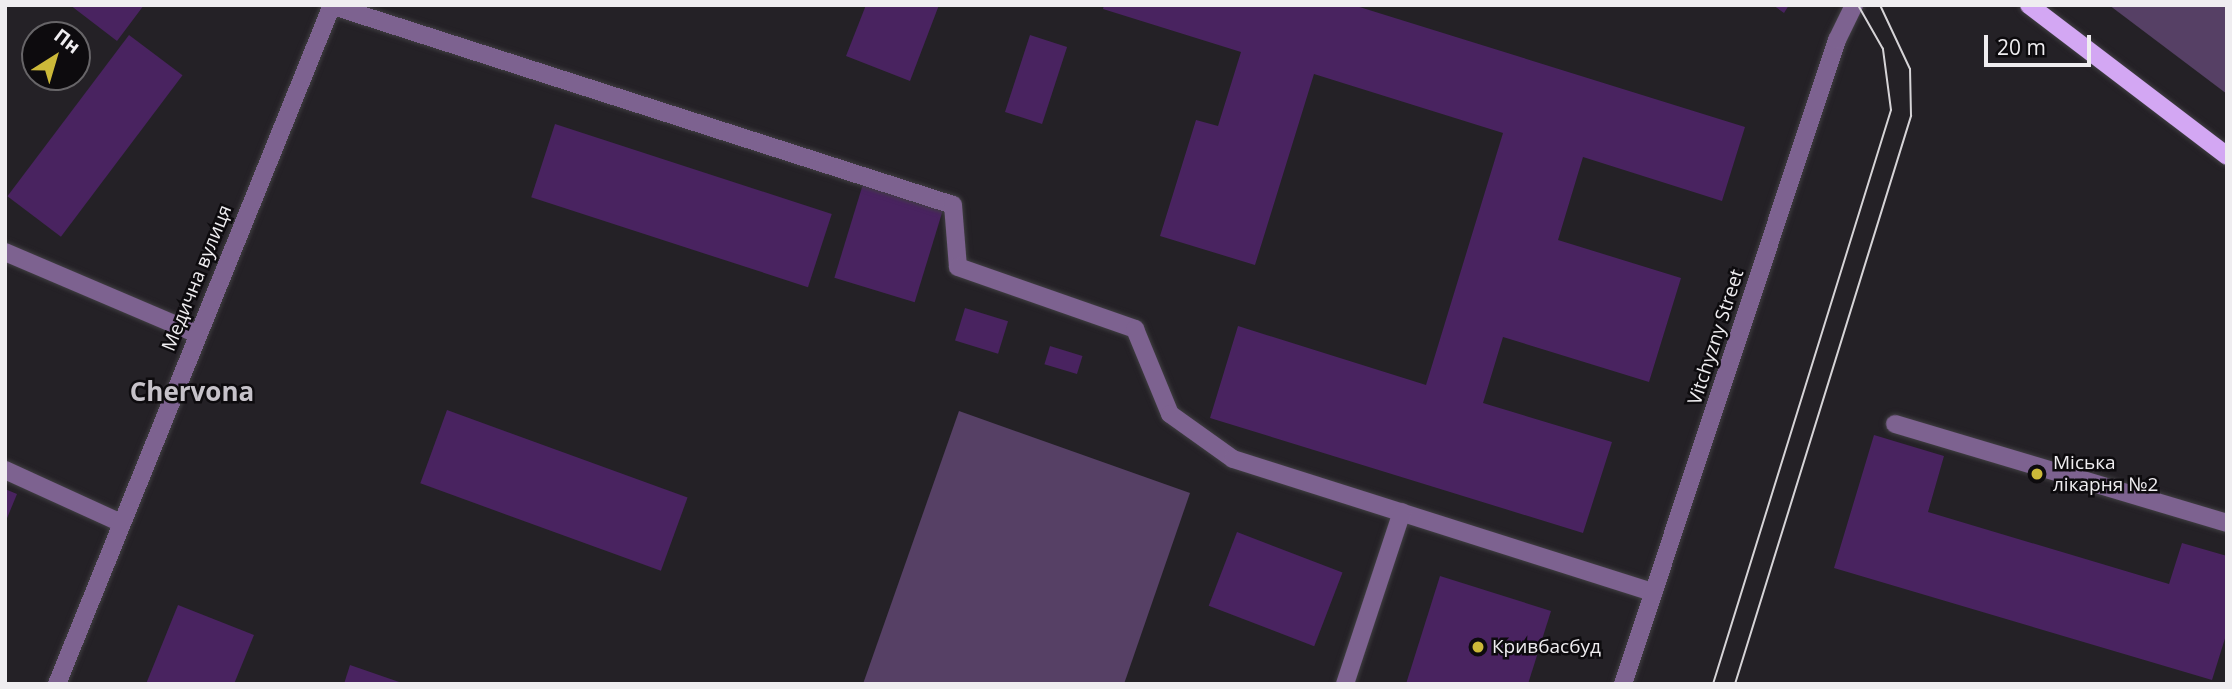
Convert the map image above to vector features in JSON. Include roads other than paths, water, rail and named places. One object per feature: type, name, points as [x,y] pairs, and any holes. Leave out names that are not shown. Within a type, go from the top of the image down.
[{"type":"main road","points":[[2029,5],[2227,156]]},
{"type":"street","points":[[331,5],[953,205],[958,268],[1135,329],[1170,414],[1233,459],[1653,592]]},
{"type":"street","name":"Медична вулиця","points":[[57,684],[119,522],[331,5]]},
{"type":"street","name":"Vitchyzny Street","points":[[1623,684],[1837,40],[1854,5]]},
{"type":"street","points":[[5,252],[197,334]]},
{"type":"street","points":[[1895,424],[2227,523]]},
{"type":"street","points":[[5,470],[119,522]]},
{"type":"street","points":[[1345,684],[1402,512]]},
{"type":"tram line","points":[[1713,684],[1891,110],[1883,49],[1858,5]]},
{"type":"tram line","points":[[1735,684],[1911,116],[1910,69],[1880,5]]},
{"type":"place","name":"Міська лікарня №2","points":[[2037,474]]},
{"type":"place","name":"Кривбасбуд","points":[[1478,647]]},
{"type":"district","name":"Chervona","points":[[192,392]]}]
